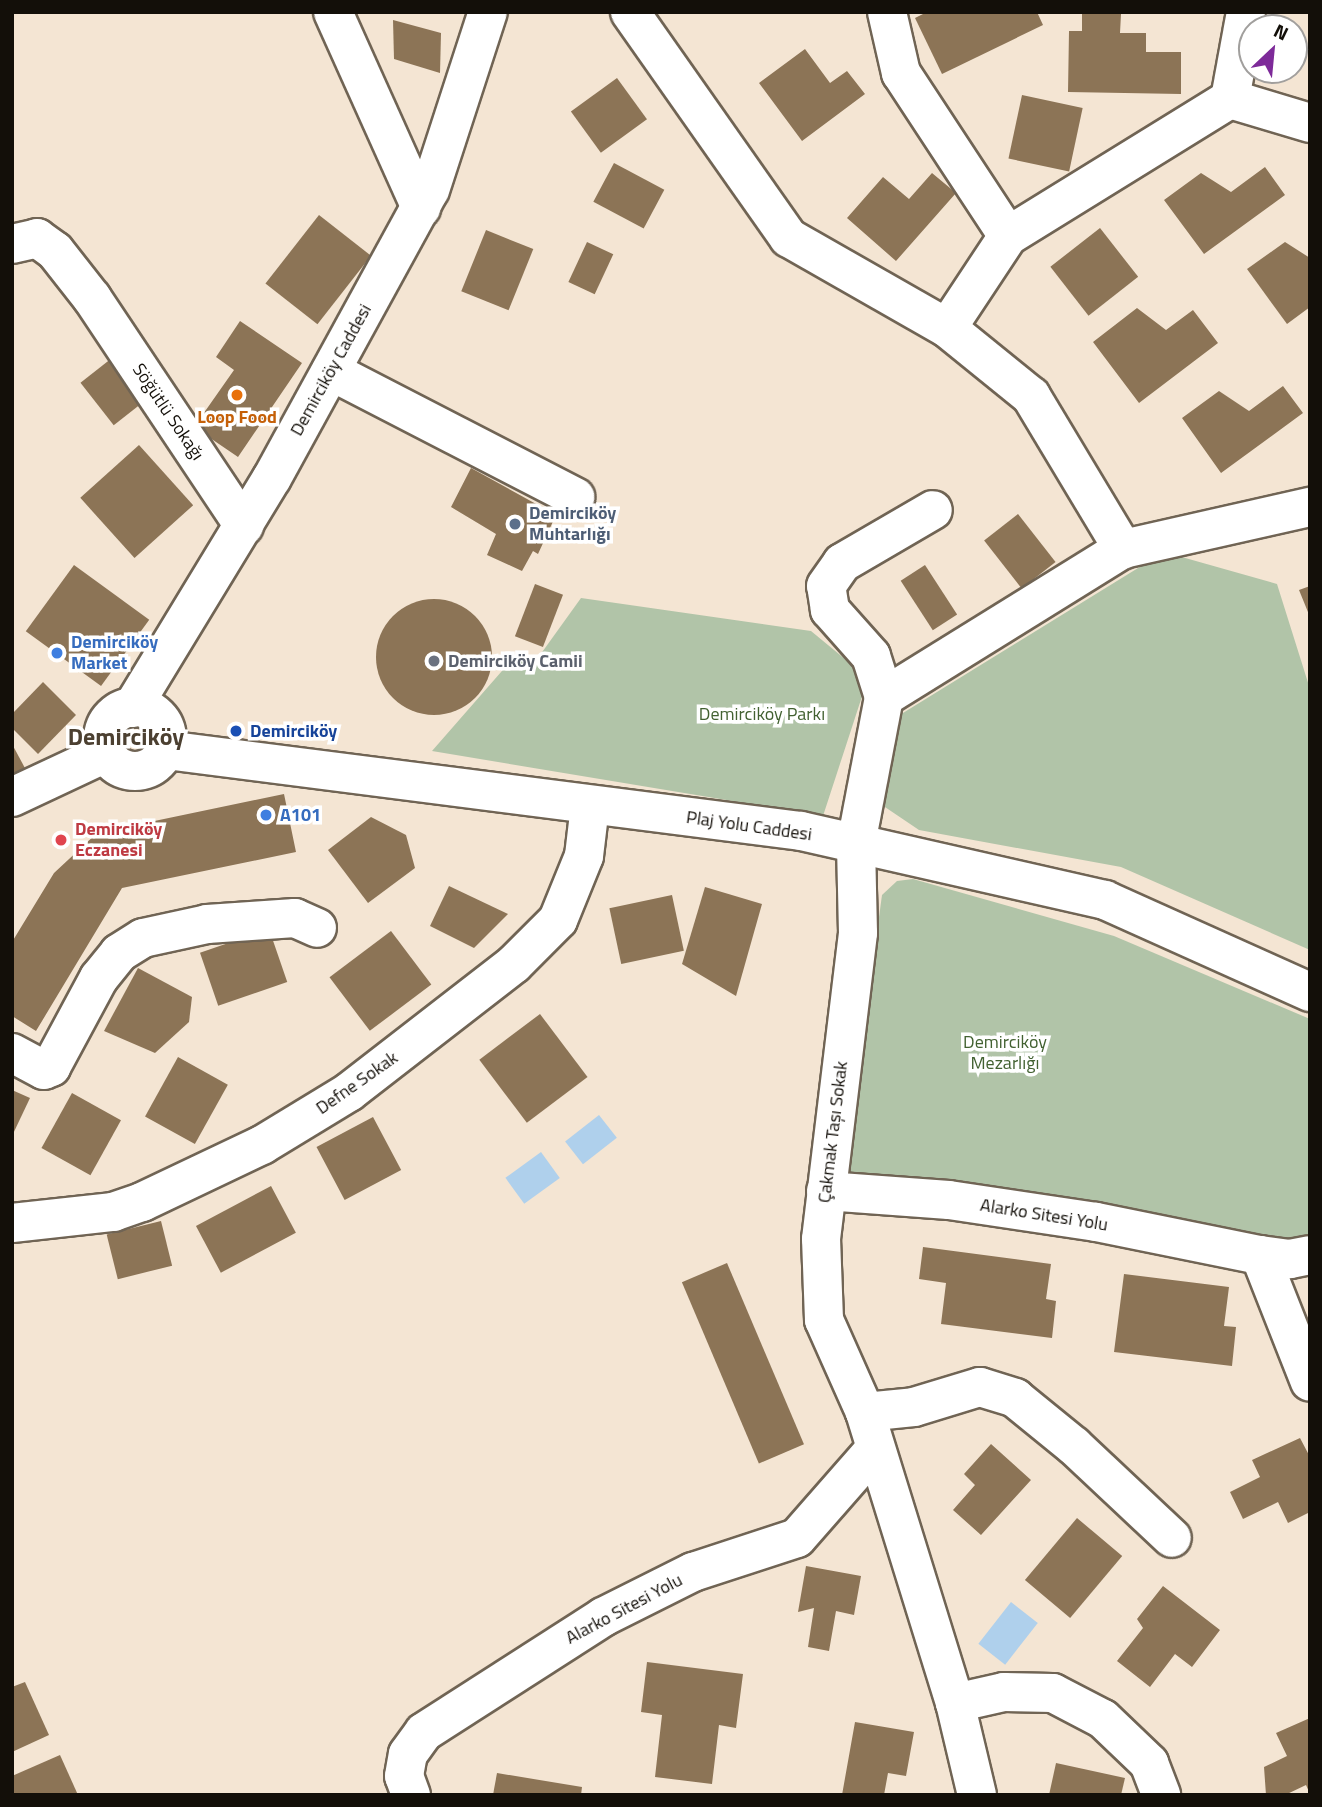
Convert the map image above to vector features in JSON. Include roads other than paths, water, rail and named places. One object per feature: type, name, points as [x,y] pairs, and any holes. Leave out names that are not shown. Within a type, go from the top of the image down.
[{"type":"street","points":[[333,12],[421,208]]},
{"type":"street","name":"Demirciköy Caddesi","points":[[132,708],[244,526],[421,208],[430,190],[488,12]]},
{"type":"street","points":[[630,12],[789,238],[947,328],[1031,396],[1123,549]]},
{"type":"street","points":[[887,12],[901,73],[1008,236]]},
{"type":"street","points":[[947,328],[1008,236],[1230,99],[1246,12]]},
{"type":"street","points":[[1230,99],[1310,123]]},
{"type":"street","name":"Söğütlü Sokağı","points":[[12,244],[37,238],[55,251],[92,298],[244,526]]},
{"type":"street","points":[[331,371],[575,497]]},
{"type":"street","points":[[933,510],[842,563],[826,586],[830,610],[871,656],[884,697],[1123,549],[1310,508]]},
{"type":"street","name":"Çakmak Taşı Sokak","points":[[865,1412],[824,1320],[821,1239],[858,933],[856,844],[884,697]]},
{"type":"street","points":[[142,708],[160,719],[166,729],[166,750],[142,771],[120,768],[106,753],[107,724],[122,710],[142,708]]},
{"type":"street","name":"Plaj Yolu Caddesi","points":[[166,750],[802,831],[1105,900],[1310,992]]},
{"type":"street","points":[[12,797],[106,753]]},
{"type":"street","name":"Defne Sokak","points":[[12,1223],[113,1212],[142,1202],[262,1146],[349,1092],[514,964],[558,920],[584,856],[590,806]]},
{"type":"street","points":[[12,1053],[44,1069],[51,1067],[99,978],[119,953],[143,938],[207,924],[295,918],[317,928]]},
{"type":"street","name":"Alarko Sitesi Yolu","points":[[826,1191],[949,1200],[1096,1222],[1260,1255],[1290,1259],[1310,1255]]},
{"type":"street","points":[[1260,1255],[1310,1382]]},
{"type":"street","points":[[977,1795],[956,1703],[874,1450],[865,1412],[914,1407],[981,1387],[1015,1398],[1074,1446],[1172,1538]]},
{"type":"street","name":"Alarko Sitesi Yolu","points":[[411,1795],[404,1776],[408,1754],[424,1732],[603,1617],[693,1572],[797,1538],[874,1450]]},
{"type":"street","points":[[956,1703],[1004,1692],[1053,1693],[1103,1718],[1149,1763],[1161,1795]]},
{"type":"water","points":[[599,1115],[617,1138],[583,1164],[565,1141]]},
{"type":"water","points":[[541,1152],[560,1178],[524,1204],[505,1178]]},
{"type":"water","points":[[1011,1602],[1038,1623],[1005,1665],[978,1644]]},
{"type":"place","name":"Loop Food","points":[[237,395]]},
{"type":"place","name":"Demirciköy Muhtarlığı","points":[[515,524]]},
{"type":"place","name":"Demirciköy Market","points":[[57,653]]},
{"type":"place","name":"Demirciköy Camii","points":[[434,661]]},
{"type":"place","name":"Demirciköy","points":[[236,731]]},
{"type":"place","name":"A101","points":[[266,815]]},
{"type":"place","name":"Demirciköy Eczanesi","points":[[61,840]]},
{"type":"district","name":"Demirciköy","points":[[126,737]]},
{"type":"park label","name":"Demirciköy Parkı","points":[[762,714]]},
{"type":"park label","name":"Demirciköy Mezarlığı","points":[[1005,1053]]}]
